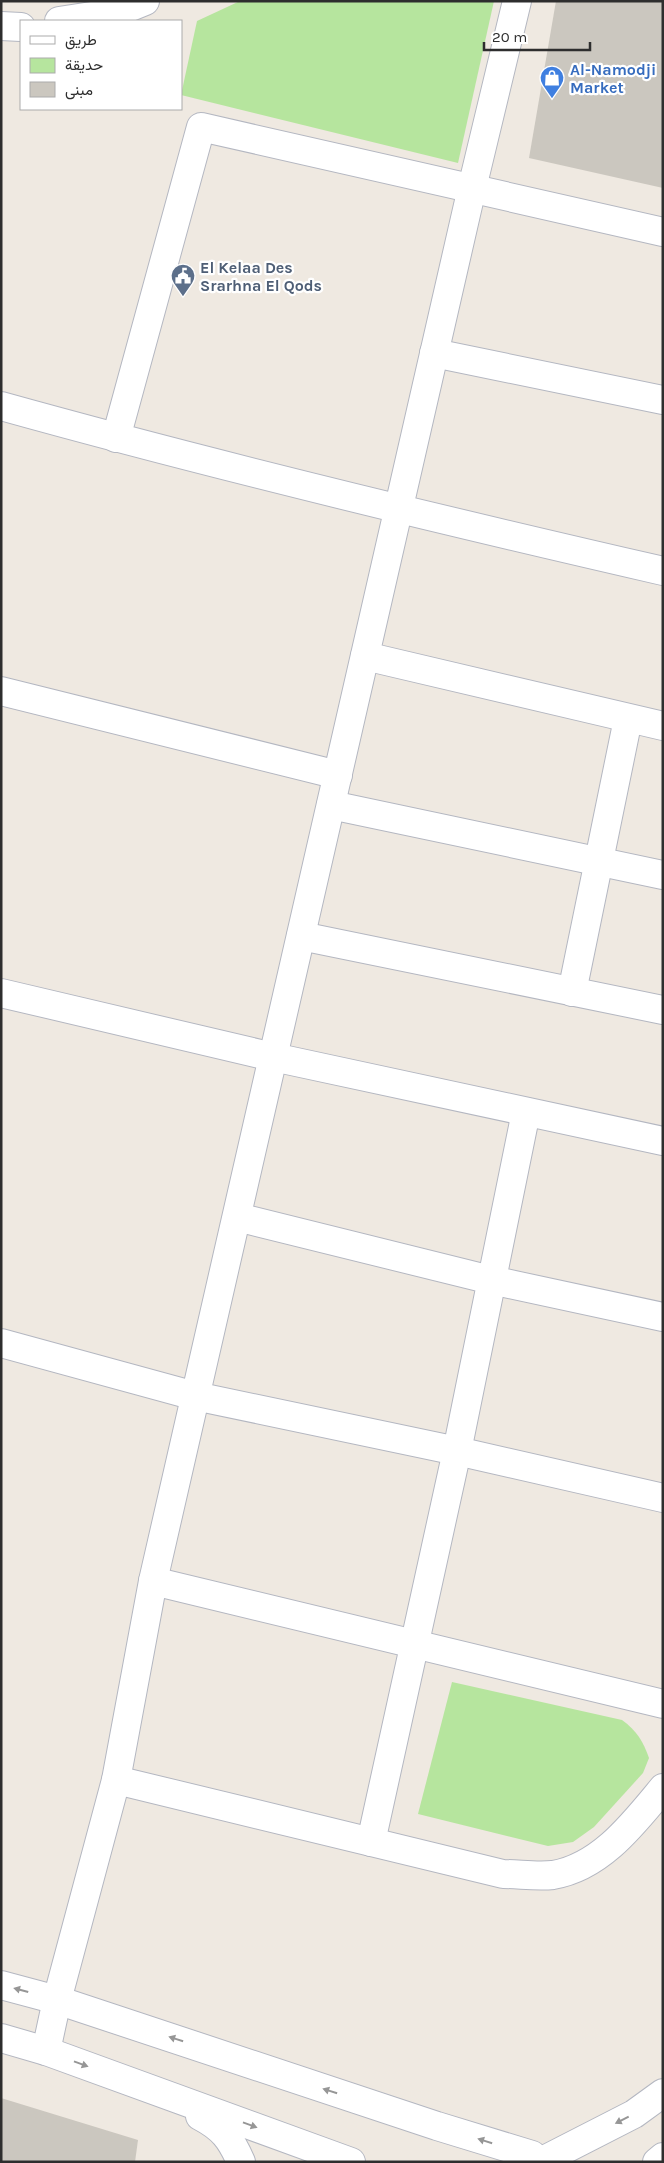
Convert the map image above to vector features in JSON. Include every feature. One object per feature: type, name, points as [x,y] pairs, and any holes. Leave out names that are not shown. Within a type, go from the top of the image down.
[{"type":"street","points":[[66,20],[118,12],[145,1]]},
{"type":"street","points":[[46,2050],[57,2000],[116,1780],[153,1581],[472,188],[517,1]]},
{"type":"street","points":[[1,26],[20,27]]},
{"type":"street","points":[[116,438],[201,127],[663,232]]},
{"type":"street","points":[[434,353],[663,400]]},
{"type":"street","points":[[1,406],[116,438],[398,510],[663,571]]},
{"type":"street","points":[[365,656],[663,726]]},
{"type":"street","points":[[1,691],[338,775]]},
{"type":"street","points":[[572,992],[628,719]]},
{"type":"street","points":[[331,804],[663,875]]},
{"type":"street","points":[[301,936],[663,1010]]},
{"type":"street","points":[[1,993],[273,1057],[663,1141]]},
{"type":"street","points":[[371,1842],[457,1451],[526,1112]]},
{"type":"street","points":[[237,1217],[492,1280],[663,1317]]},
{"type":"street","points":[[1,1343],[196,1396],[457,1451],[663,1498]]},
{"type":"street","points":[[153,1581],[663,1704]]},
{"type":"street","points":[[116,1780],[503,1874],[552,1875],[579,1867],[605,1850],[634,1824],[663,1788]]},
{"type":"street","points":[[1,1985],[57,2000],[536,2159],[634,2114],[663,2093]]},
{"type":"street","points":[[1,2038],[46,2050],[350,2162]]},
{"type":"street","points":[[132,2082],[216,2124],[232,2141],[241,2162]]},
{"type":"street","points":[[657,2162],[663,2157]]},
{"type":"green space","points":[[240,1],[494,1],[458,163],[182,95],[197,21]]},
{"type":"green space","points":[[452,1682],[622,1720],[636,1732],[647,1752],[649,1758],[643,1773],[594,1827],[573,1842],[548,1846],[418,1814]]},
{"type":"building","points":[[556,1],[663,1],[663,188],[529,158]]},
{"type":"building","points":[[1,2098],[138,2140],[135,2162],[1,2162]]},
{"type":"place","name":"Al-Namodji Market","points":[[552,99]]},
{"type":"place","name":"El Kelaa Des Srarhna El Qods","points":[[183,297]]}]
